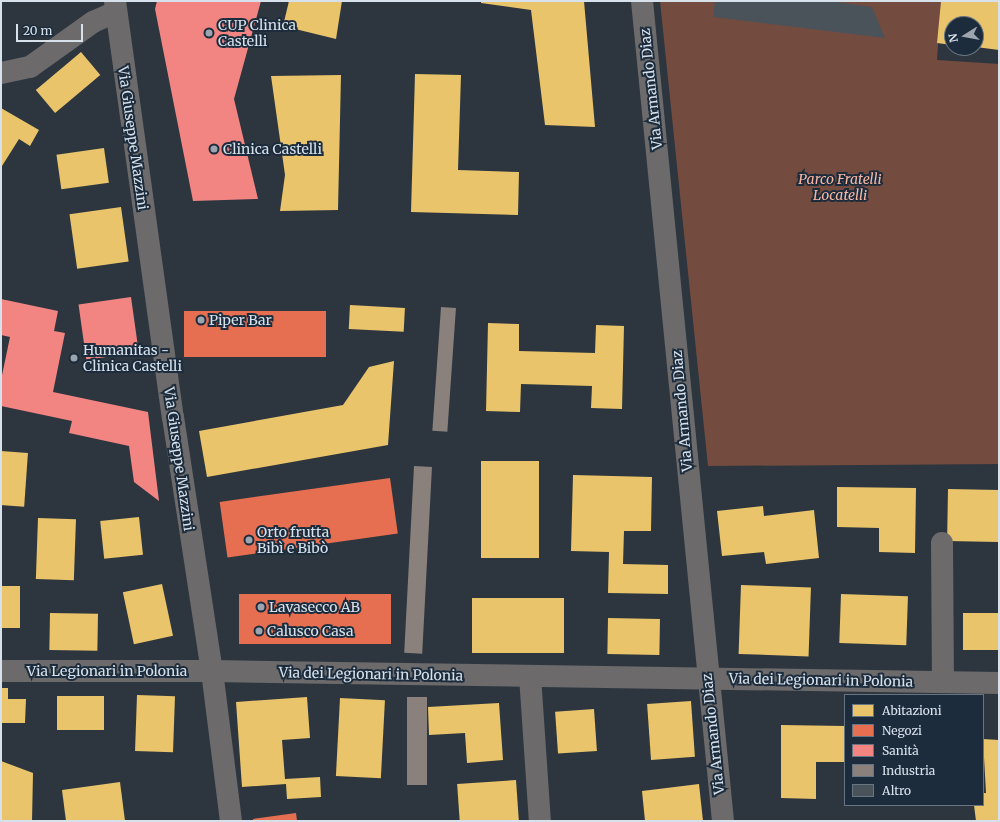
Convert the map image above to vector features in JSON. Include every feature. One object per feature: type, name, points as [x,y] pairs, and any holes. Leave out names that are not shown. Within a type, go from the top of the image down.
[{"type":"street","name":"Via Armando Diaz","points":[[642,1],[707,678],[723,821]]},
{"type":"street","points":[[1,72],[30,67],[115,7]]},
{"type":"street","name":"Via Giuseppe Mazzini","points":[[115,7],[185,504],[212,671],[231,821]]},
{"type":"street","points":[[942,543],[943,682]]},
{"type":"street","name":"Via Legionari in Polonia","points":[[1,671],[212,671]]},
{"type":"street","name":"Via dei Legionari in Polonia","points":[[212,671],[999,683]]},
{"type":"street","points":[[530,676],[540,821]]},
{"type":"green space","name":"Parco Fratelli Locatelli","points":[[660,1],[941,1],[937,60],[999,64],[999,464],[708,466]]},
{"type":"building: Abitazioni","points":[[289,1],[342,1],[336,39],[283,26]]},
{"type":"building: Abitazioni","points":[[481,1],[584,1],[595,127],[545,125],[531,10],[481,3]]},
{"type":"building: Abitazioni","points":[[941,1],[999,1],[999,50],[984,48],[984,16],[944,16],[944,44],[937,43]]},
{"type":"building: Abitazioni","points":[[81,52],[100,75],[55,113],[36,90]]},
{"type":"building: Abitazioni","points":[[415,74],[461,75],[458,170],[519,172],[518,215],[411,212]]},
{"type":"building: Abitazioni","points":[[341,75],[338,210],[280,211],[285,175],[271,76]]},
{"type":"building: Abitazioni","points":[[1,108],[39,130],[30,146],[19,139],[2,166]]},
{"type":"building: Abitazioni","points":[[104,148],[109,183],[61,189],[56,155]]},
{"type":"building: Abitazioni","points":[[121,207],[129,261],[77,269],[70,214]]},
{"type":"building: Abitazioni","points":[[350,305],[405,308],[404,332],[349,329]]},
{"type":"building: Abitazioni","points":[[488,323],[519,324],[519,351],[595,353],[596,325],[624,326],[622,409],[591,408],[592,386],[521,384],[520,412],[486,411]]},
{"type":"building: Abitazioni","points":[[394,361],[388,445],[207,477],[199,431],[343,405],[369,367]]},
{"type":"building: Abitazioni","points":[[1,451],[28,453],[24,507],[1,505]]},
{"type":"building: Abitazioni","points":[[481,461],[539,461],[539,558],[481,558]]},
{"type":"building: Abitazioni","points":[[573,475],[652,477],[651,531],[624,531],[623,564],[668,565],[668,594],[608,593],[609,552],[571,551]]},
{"type":"building: Abitazioni","points":[[837,487],[916,488],[915,553],[879,552],[879,528],[837,527]]},
{"type":"building: Abitazioni","points":[[948,489],[999,490],[998,542],[947,541]]},
{"type":"building: Abitazioni","points":[[763,506],[764,516],[814,510],[819,558],[766,564],[764,552],[722,556],[717,511]]},
{"type":"building: Abitazioni","points":[[139,517],[143,555],[104,559],[100,521]]},
{"type":"building: Abitazioni","points":[[38,518],[76,519],[74,580],[36,579]]},
{"type":"building: Abitazioni","points":[[162,584],[173,636],[134,644],[123,592]]},
{"type":"building: Abitazioni","points":[[741,585],[811,587],[809,656],[739,654]]},
{"type":"building: Abitazioni","points":[[1,586],[20,586],[20,628],[1,628]]},
{"type":"building: Abitazioni","points":[[841,594],[908,596],[906,645],[839,643]]},
{"type":"building: Abitazioni","points":[[472,598],[564,598],[564,653],[472,653]]},
{"type":"building: Abitazioni","points":[[50,613],[98,614],[97,651],[49,650]]},
{"type":"building: Abitazioni","points":[[963,613],[999,613],[999,650],[963,650]]},
{"type":"building: Abitazioni","points":[[608,618],[660,619],[659,655],[607,654]]},
{"type":"building: Abitazioni","points":[[1,688],[8,688],[8,699],[26,699],[25,723],[1,723]]},
{"type":"building: Abitazioni","points":[[137,695],[175,696],[173,752],[135,751]]},
{"type":"building: Abitazioni","points":[[57,696],[104,696],[104,730],[57,730]]},
{"type":"building: Abitazioni","points":[[307,697],[310,738],[282,740],[285,779],[320,777],[321,797],[287,799],[286,784],[242,787],[236,702]]},
{"type":"building: Abitazioni","points":[[340,698],[385,700],[381,778],[336,776]]},
{"type":"building: Abitazioni","points":[[691,701],[695,757],[651,760],[647,704]]},
{"type":"building: Abitazioni","points":[[499,703],[503,760],[467,763],[465,733],[429,735],[428,707]]},
{"type":"building: Abitazioni","points":[[594,709],[597,751],[558,754],[555,712]]},
{"type":"building: Abitazioni","points":[[781,725],[844,726],[844,762],[816,762],[816,799],[781,798]]},
{"type":"building: Abitazioni","points":[[984,739],[999,740],[999,821],[976,821],[974,806],[984,806],[984,793],[986,793]]},
{"type":"building: Abitazioni","points":[[1,761],[33,773],[32,821],[1,821]]},
{"type":"building: Abitazioni","points":[[516,780],[519,821],[460,821],[457,784]]},
{"type":"building: Abitazioni","points":[[120,782],[125,821],[66,821],[62,790]]},
{"type":"building: Abitazioni","points":[[699,784],[703,821],[645,821],[642,791]]},
{"type":"building: Negozi","points":[[184,311],[326,311],[326,357],[184,357]]},
{"type":"building: Negozi","points":[[390,478],[398,533],[227,557],[220,502]]},
{"type":"building: Negozi","points":[[239,594],[391,594],[391,644],[239,644]]},
{"type":"building: Negozi","points":[[296,813],[297,821],[253,821],[253,819]]},
{"type":"building: Sanità","name":"Clinica Castelli","points":[[157,1],[261,1],[234,99],[258,199],[193,201],[155,9]]},
{"type":"building: Sanità","points":[[131,297],[139,352],[86,360],[79,304]]},
{"type":"building: Sanità","points":[[1,299],[58,311],[54,331],[65,333],[53,392],[148,412],[159,501],[134,482],[129,446],[69,433],[72,421],[1,406],[1,380],[10,337],[1,335]]},
{"type":"building: Industria","points":[[441,307],[456,308],[447,432],[432,431]]},
{"type":"building: Industria","points":[[414,466],[432,467],[422,654],[404,653]]},
{"type":"building: Industria","points":[[407,697],[427,697],[427,785],[407,785]]},
{"type":"building: Altro","points":[[715,1],[830,1],[872,7],[885,38],[713,17]]},
{"type":"place","name":"CUP Clinica Castelli","points":[[209,33]]},
{"type":"place","name":"Clinica Castelli","points":[[214,149]]},
{"type":"place","name":"Piper Bar","points":[[201,320]]},
{"type":"place","name":"Humanitas - Clinica Castelli","points":[[74,358]]},
{"type":"place","name":"Orto frutta Bibì e Bibò","points":[[249,540]]},
{"type":"place","name":"Lavasecco AB","points":[[261,607]]},
{"type":"place","name":"Calusco Casa","points":[[259,631]]}]
